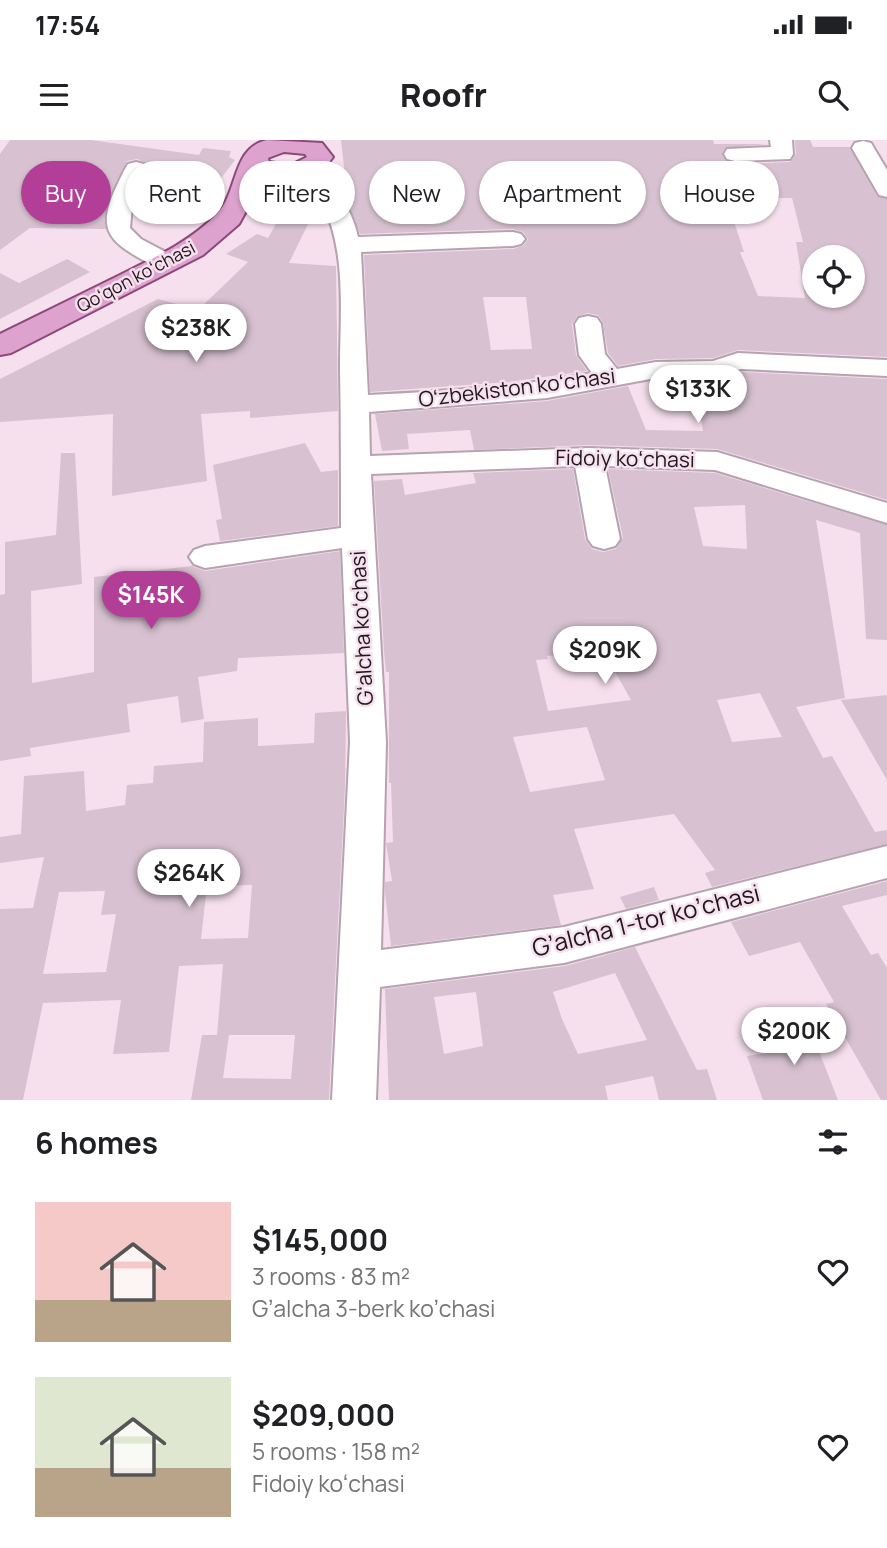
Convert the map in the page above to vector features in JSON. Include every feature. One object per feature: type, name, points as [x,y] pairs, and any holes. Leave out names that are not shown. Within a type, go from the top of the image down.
[{"type":"main road","points":[[284,144],[302,158],[263,170],[258,151],[284,144]]},
{"type":"main road","name":"Qoʻqon koʻchasi","points":[[229,218],[243,193],[258,151]]},
{"type":"main road","name":"Qoʻqon koʻchasi","points":[[0,346],[168,263],[192,249],[239,212]]},
{"type":"street","points":[[735,154],[782,154],[781,140]]},
{"type":"street","points":[[859,144],[887,150]]},
{"type":"street","points":[[859,144],[887,190]]},
{"type":"street","points":[[125,192],[117,209],[117,233],[168,263]]},
{"type":"street","name":"Gʻalcha koʻchasi","points":[[343,224],[348,245],[356,404],[357,536],[368,742],[354,1100]]},
{"type":"street","points":[[348,245],[513,239]]},
{"type":"street","points":[[588,324],[592,355],[611,379]]},
{"type":"street","name":"Oʻzbekiston koʻchasi","points":[[356,404],[480,397],[656,370],[716,369],[738,361],[887,368]]},
{"type":"street","points":[[588,457],[604,539]]},
{"type":"street","name":"Fidoiy koʻchasi","points":[[355,466],[588,457],[718,461],[887,513]]},
{"type":"street","points":[[205,557],[357,536]]},
{"type":"street","name":"Gʼalcha 1-tor koʼchasi","points":[[360,971],[565,946],[887,862]]},
{"type":"building","points":[[10,140],[91,140],[199,155],[203,148],[231,151],[229,157],[235,160],[225,173],[225,161],[125,161],[111,195],[111,161],[21,161],[21,224],[106,224],[106,229],[30,228],[0,250],[0,154]]},
{"type":"building","points":[[341,140],[713,140],[714,144],[768,144],[725,148],[722,153],[728,161],[660,161],[660,224],[735,224],[744,252],[740,252],[758,296],[802,298],[802,308],[865,308],[865,245],[802,245],[802,279],[796,242],[803,242],[792,198],[779,198],[779,162],[790,162],[796,154],[795,140],[810,140],[813,147],[850,147],[877,196],[887,199],[887,357],[738,350],[713,358],[656,359],[618,366],[608,353],[603,323],[598,315],[587,313],[577,317],[572,324],[576,355],[587,371],[508,382],[370,392],[364,255],[513,249],[523,246],[528,239],[523,232],[513,229],[360,234],[355,221],[355,161],[343,161]],"holes":[[[483,297],[526,297],[532,349],[491,350]]]},
{"type":"building","points":[[276,224],[308,224],[289,263],[336,266],[338,411],[250,418],[250,411],[201,414],[207,481],[112,496],[113,414],[0,422],[0,379],[158,299],[198,310],[248,262],[226,254],[257,234],[268,238]]},
{"type":"building","points":[[67,259],[90,272],[0,319],[0,273],[19,283]]},
{"type":"building","points":[[741,372],[887,379],[887,500],[717,449],[588,445],[474,450],[470,430],[407,434],[409,449],[382,451],[375,414],[547,401],[628,386],[646,430],[703,431],[696,385],[642,383],[716,380]]},
{"type":"building","points":[[305,443],[321,472],[338,470],[338,526],[220,541],[216,520],[222,519],[213,465]]},
{"type":"building","points":[[61,453],[75,453],[82,584],[31,591],[32,683],[94,672],[94,577],[192,566],[205,571],[340,551],[344,653],[238,658],[237,671],[198,677],[204,719],[181,723],[178,696],[127,704],[130,732],[30,748],[31,756],[0,761],[0,595],[5,594],[5,542],[56,535]]},
{"type":"building","points":[[573,469],[585,539],[592,549],[603,552],[616,549],[623,538],[608,469],[715,473],[887,525],[887,640],[866,639],[860,533],[816,520],[845,698],[796,707],[823,758],[832,756],[875,832],[887,830],[887,844],[712,887],[705,873],[715,870],[674,814],[574,829],[594,889],[553,895],[561,925],[391,946],[385,892],[385,882],[392,881],[386,843],[393,842],[389,783],[389,672],[386,672],[384,651],[374,481],[402,479],[405,495],[476,483],[473,473]],"holes":[[[745,505],[747,549],[703,546],[694,507]],[[610,651],[614,670],[631,700],[548,711],[536,660],[548,659],[547,656]],[[760,693],[782,737],[732,742],[717,700]],[[587,727],[605,780],[530,792],[513,737]]]},
{"type":"building","points":[[887,695],[887,780],[841,700]]},
{"type":"building","points":[[346,711],[345,788],[329,1100],[191,1100],[202,1035],[217,1035],[223,964],[179,966],[169,1052],[113,1054],[121,1000],[43,1003],[23,1100],[0,1100],[0,909],[33,908],[44,857],[0,863],[0,837],[21,834],[24,776],[84,771],[86,811],[125,805],[127,785],[153,783],[154,766],[203,762],[204,722],[258,718],[258,746],[314,743],[315,713]],"holes":[[[252,885],[248,938],[201,939],[207,886]],[[105,891],[101,915],[116,914],[106,972],[43,974],[59,892]],[[229,1035],[295,1035],[291,1079],[223,1078]]]},
{"type":"building","points":[[887,881],[887,895],[842,906],[871,955],[878,953],[887,968],[887,1100],[881,1100],[826,1004],[834,1002],[800,942],[749,956],[731,922]]},
{"type":"building","points":[[654,887],[659,900],[626,909],[620,897]]},
{"type":"building","points":[[635,947],[697,1070],[707,1069],[717,1100],[659,1100],[653,1076],[605,1086],[608,1100],[389,1100],[385,989],[565,966]],"holes":[[[615,973],[647,1040],[578,1054],[553,992]],[[476,992],[483,1046],[444,1054],[434,997]]]},
{"type":"building","points":[[803,1010],[838,1100],[763,1100],[747,1056],[798,1048],[781,1017]]}]
